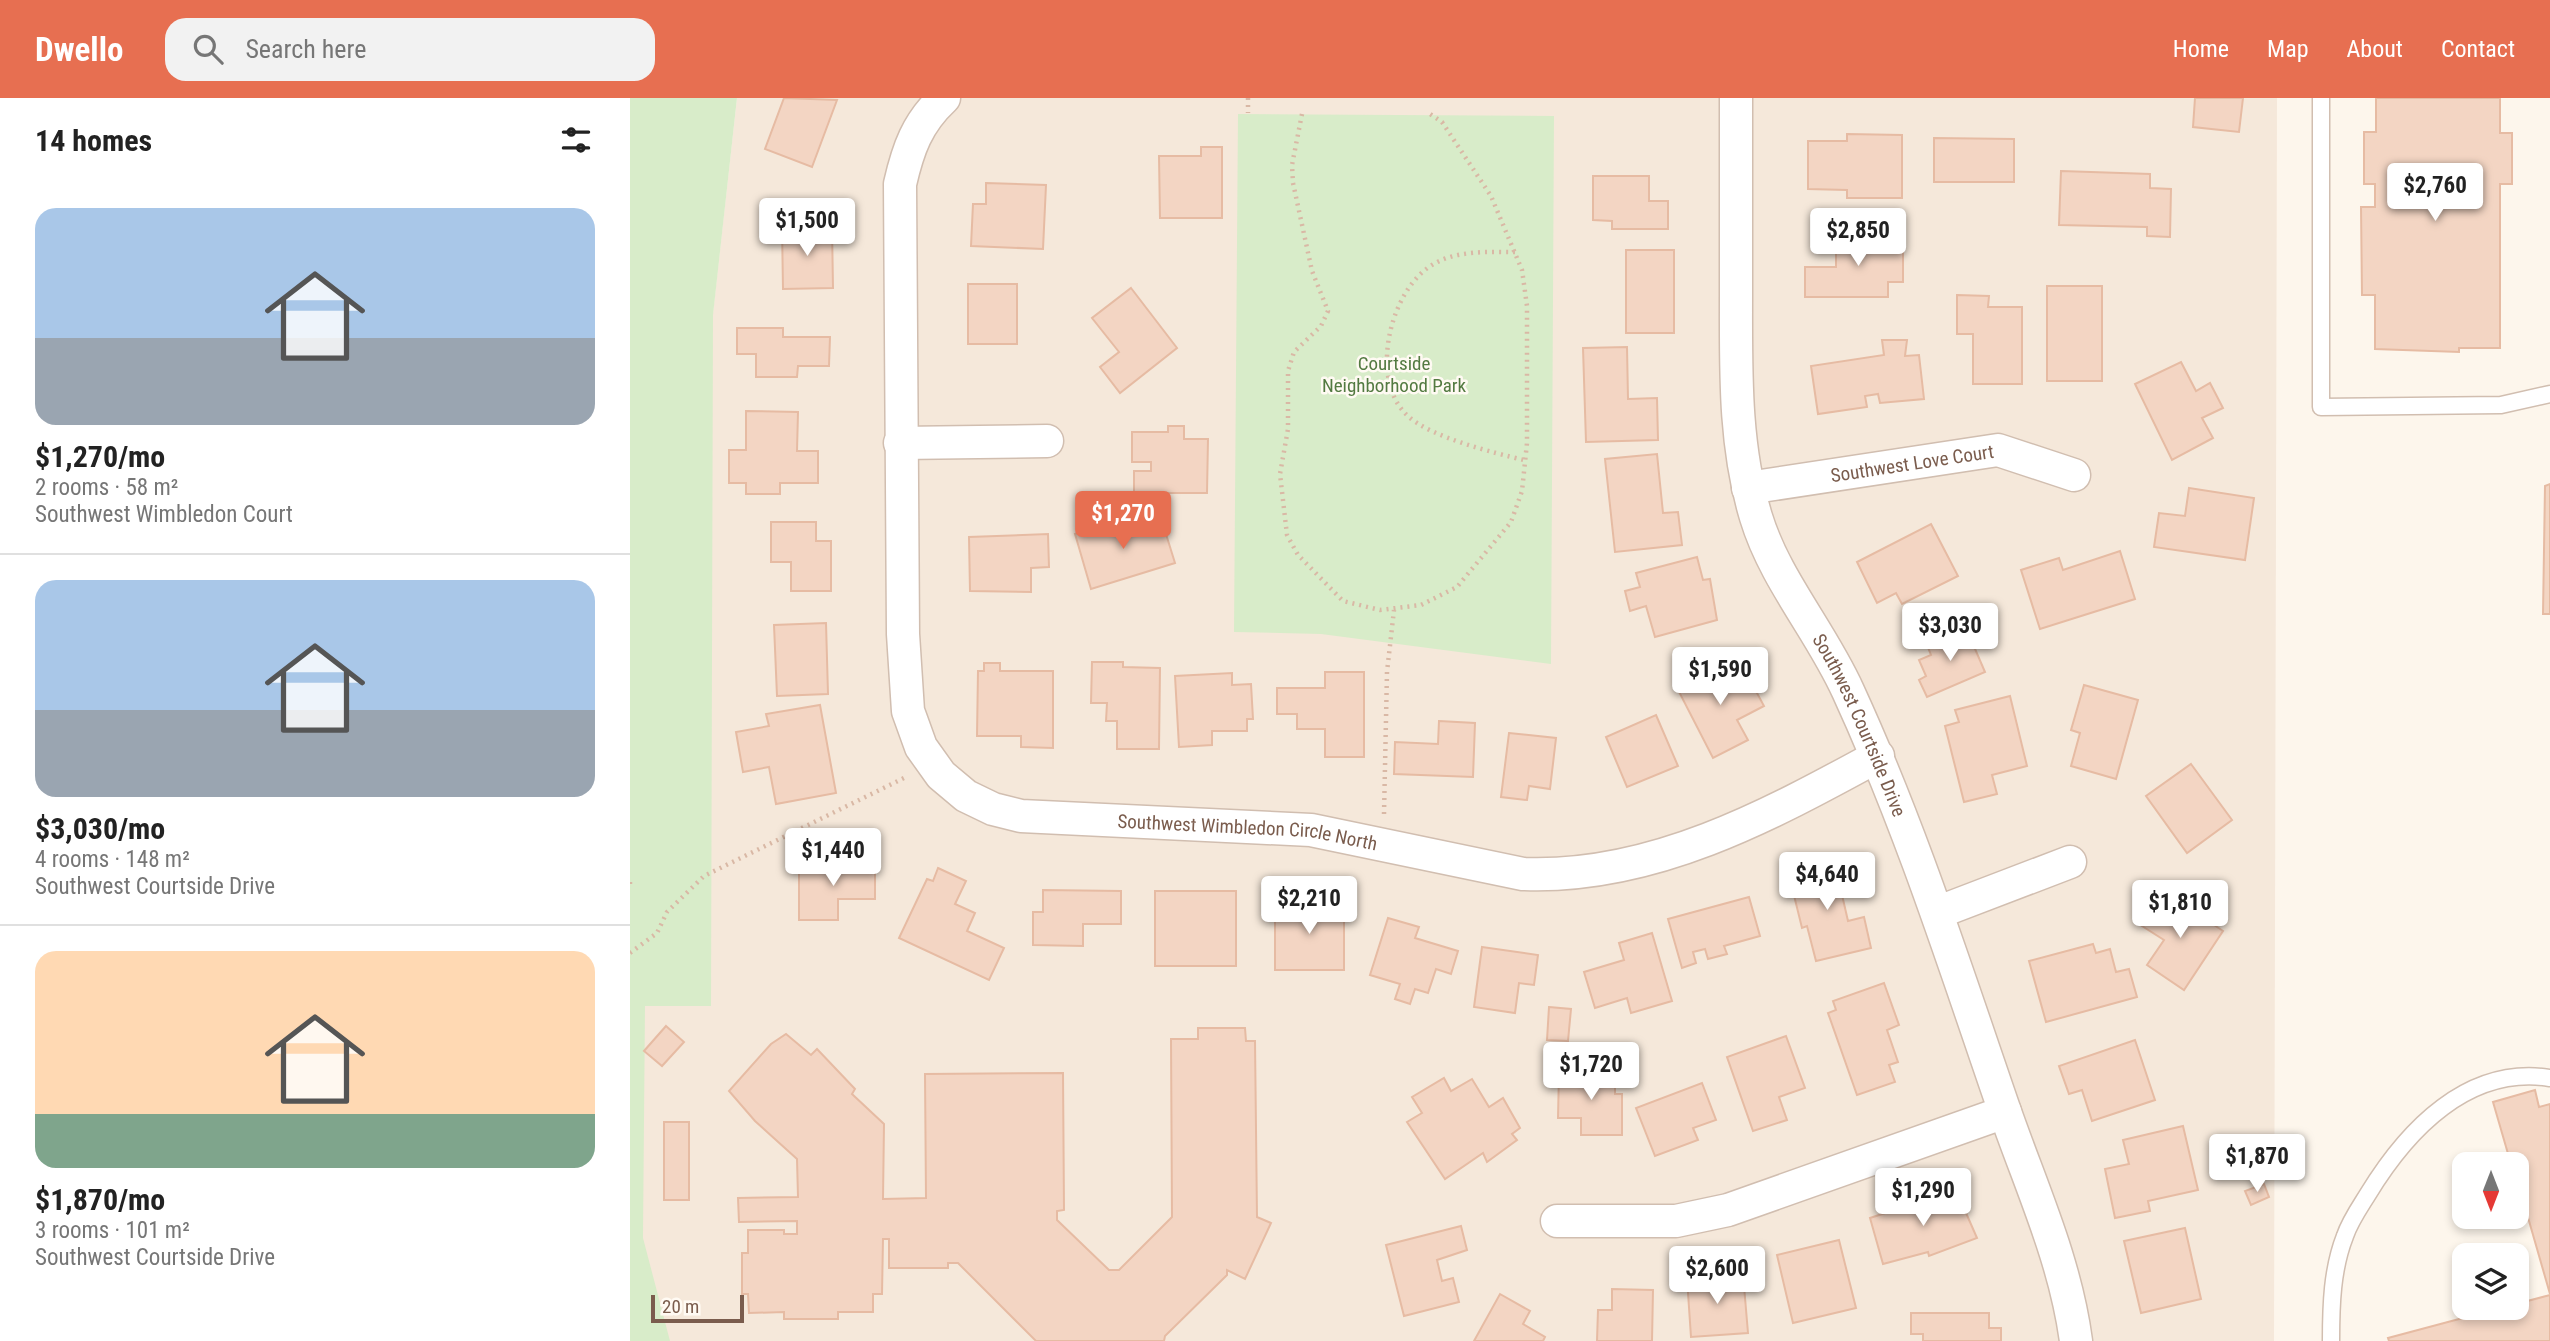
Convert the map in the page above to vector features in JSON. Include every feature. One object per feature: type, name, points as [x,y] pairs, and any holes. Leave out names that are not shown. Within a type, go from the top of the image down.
[{"type":"street","name":"Southwest Wimbledon Circle North","points":[[944,98],[927,114],[909,146],[900,184],[903,635],[908,711],[921,747],[941,775],[966,796],[993,809],[1021,816],[1311,830],[1384,843],[1523,874],[1604,870],[1657,857],[1785,806],[1878,756]]},
{"type":"street","name":"Southwest Courtside Drive","points":[[1736,98],[1736,374],[1740,448],[1748,488],[1768,552],[1840,672],[1878,756],[1939,912],[2005,1112],[2058,1253],[2071,1303],[2076,1341]]},
{"type":"street","points":[[900,443],[1047,442]]},
{"type":"street","name":"Southwest Love Court","points":[[1748,488],[1998,450],[2074,475]]},
{"type":"street","points":[[1939,912],[2070,862]]},
{"type":"street","points":[[1558,1221],[1676,1221],[1728,1210],[2005,1112]]},
{"type":"lane","points":[[2321,98],[2321,407],[2501,405],[2550,394]]},
{"type":"lane","points":[[2331,1341],[2332,1296],[2345,1233],[2381,1173],[2407,1139],[2435,1111],[2466,1093],[2504,1077],[2550,1078]]},
{"type":"path","points":[[1248,98],[1248,113]]},
{"type":"path","points":[[1302,114],[1292,165],[1293,183],[1312,271],[1328,311],[1321,326],[1294,352],[1288,371],[1288,429],[1281,460],[1284,522],[1297,555],[1343,601],[1367,609],[1394,610],[1421,606],[1442,597],[1458,587],[1472,573],[1518,507],[1524,460],[1527,306],[1522,270],[1491,196],[1442,122],[1430,114]]},
{"type":"path","points":[[1515,252],[1461,255],[1431,266],[1417,276],[1404,296],[1387,352],[1395,397],[1408,417],[1430,431],[1524,460]]},
{"type":"path","points":[[1384,843],[1387,672],[1394,610]]},
{"type":"path","points":[[630,953],[657,933],[667,912],[704,876],[933,763]]},
{"type":"path","points":[[630,882],[630,889]]},
{"type":"shaded area","points":[[737,98],[2277,98],[2274,1341],[660,1341],[630,1208],[630,1057]]},
{"type":"green space","points":[[630,98],[737,98],[713,315],[711,1006],[645,1006],[643,1238],[670,1341],[630,1341]]},
{"type":"green space","name":"Courtside Neighborhood Park","points":[[1238,114],[1554,116],[1551,664],[1321,634],[1234,632]]},
{"type":"building","points":[[784,98],[837,100],[812,167],[765,149]]},
{"type":"building","points":[[2195,98],[2243,98],[2239,132],[2193,127]]},
{"type":"building","points":[[2376,98],[2500,98],[2500,133],[2512,133],[2512,184],[2500,184],[2500,348],[2459,348],[2459,352],[2375,349],[2375,295],[2362,295],[2361,207],[2375,207],[2375,184],[2364,184],[2364,132],[2376,132]]},
{"type":"building","points":[[1847,134],[1902,135],[1902,198],[1847,198],[1847,190],[1808,189],[1808,141],[1847,141]]},
{"type":"building","points":[[1934,138],[2014,139],[2014,182],[1934,182]]},
{"type":"building","points":[[1201,147],[1222,147],[1222,218],[1160,218],[1159,156],[1201,156]]},
{"type":"building","points":[[2061,171],[2150,174],[2150,188],[2171,189],[2170,237],[2147,236],[2147,227],[2059,225]]},
{"type":"building","points":[[1593,176],[1649,176],[1649,201],[1668,201],[1668,229],[1612,229],[1612,221],[1593,220]]},
{"type":"building","points":[[986,183],[1046,185],[1043,249],[971,246],[973,204],[986,204]]},
{"type":"building","points":[[782,227],[832,227],[833,288],[783,289]]},
{"type":"building","points":[[1848,228],[1888,228],[1888,249],[1903,249],[1903,282],[1888,282],[1888,297],[1805,297],[1805,267],[1836,267],[1836,249],[1848,249]]},
{"type":"building","points":[[1626,250],[1674,250],[1674,333],[1626,333]]},
{"type":"building","points":[[968,284],[1017,284],[1017,344],[968,344]]},
{"type":"building","points":[[2047,286],[2102,286],[2102,381],[2047,381]]},
{"type":"building","points":[[1131,288],[1177,348],[1120,393],[1100,367],[1119,352],[1092,318]]},
{"type":"building","points":[[1957,295],[1989,296],[1988,307],[2022,307],[2022,384],[1973,384],[1973,334],[1957,334]]},
{"type":"building","points":[[737,328],[783,328],[783,337],[830,337],[829,366],[798,366],[797,377],[756,377],[756,354],[737,354]]},
{"type":"building","points":[[1882,340],[1907,340],[1905,356],[1919,355],[1924,399],[1880,403],[1878,394],[1865,396],[1867,407],[1818,414],[1811,366],[1884,355]]},
{"type":"building","points":[[1627,347],[1628,399],[1657,398],[1658,440],[1586,442],[1583,348]]},
{"type":"building","points":[[2181,362],[2196,391],[2210,383],[2223,408],[2202,418],[2213,438],[2172,460],[2135,384]]},
{"type":"building","points":[[746,411],[798,412],[797,451],[818,451],[818,483],[780,483],[780,494],[746,494],[746,483],[729,483],[729,450],[746,450]]},
{"type":"building","points":[[1168,426],[1184,426],[1184,439],[1208,439],[1207,493],[1134,493],[1134,471],[1151,471],[1151,462],[1132,462],[1132,432],[1168,432]]},
{"type":"building","points":[[1657,454],[1663,513],[1678,512],[1682,545],[1615,552],[1605,459]]},
{"type":"building","points":[[2550,484],[2550,614],[2543,614],[2545,486]]},
{"type":"building","points":[[2189,488],[2254,498],[2245,560],[2154,547],[2159,513],[2185,516]]},
{"type":"building","points":[[1125,518],[1128,528],[1161,518],[1175,563],[1091,589],[1075,534]]},
{"type":"building","points":[[771,522],[816,522],[816,541],[831,541],[831,591],[791,591],[791,562],[771,562]]},
{"type":"building","points":[[1931,524],[1958,576],[1902,604],[1896,593],[1877,603],[1857,562]]},
{"type":"building","points":[[1048,534],[1049,567],[1031,568],[1031,592],[970,591],[969,537]]},
{"type":"building","points":[[2120,551],[2135,599],[2040,629],[2021,570],[2059,558],[2063,570]]},
{"type":"building","points":[[1697,557],[1703,580],[1710,579],[1717,620],[1655,637],[1646,606],[1630,611],[1625,591],[1640,587],[1636,573]]},
{"type":"building","points":[[826,623],[828,694],[777,696],[774,625]]},
{"type":"building","points":[[1966,628],[1985,672],[1927,697],[1919,680],[1926,676],[1919,660],[1931,655],[1927,645]]},
{"type":"building","points":[[1092,662],[1123,662],[1123,667],[1160,668],[1159,749],[1117,749],[1117,721],[1106,721],[1107,703],[1091,703]]},
{"type":"building","points":[[984,663],[1000,663],[1000,671],[1053,671],[1053,748],[1021,747],[1021,736],[977,736],[978,671],[984,671]]},
{"type":"building","points":[[1709,667],[1716,681],[1743,667],[1764,706],[1737,720],[1748,740],[1713,758],[1675,684]]},
{"type":"building","points":[[1325,672],[1364,672],[1364,757],[1325,757],[1325,729],[1297,729],[1297,714],[1277,714],[1277,688],[1325,688]]},
{"type":"building","points":[[1232,673],[1232,685],[1251,684],[1253,719],[1247,719],[1247,731],[1212,731],[1212,745],[1179,747],[1175,676]]},
{"type":"building","points":[[2084,685],[2138,700],[2116,779],[2071,766],[2080,733],[2071,730]]},
{"type":"building","points":[[2010,696],[2027,766],[1992,775],[1997,794],[1964,802],[1945,726],[1959,722],[1955,710]]},
{"type":"building","points":[[820,705],[836,793],[776,804],[769,767],[743,772],[736,732],[769,726],[766,714]]},
{"type":"building","points":[[1656,715],[1678,766],[1627,787],[1606,737]]},
{"type":"building","points":[[1439,721],[1475,723],[1473,777],[1394,774],[1395,742],[1438,744]]},
{"type":"building","points":[[1509,733],[1556,738],[1550,789],[1529,786],[1527,800],[1501,797]]},
{"type":"building","points":[[2191,764],[2232,820],[2187,853],[2146,796]]},
{"type":"building","points":[[1834,860],[1848,921],[1864,917],[1871,948],[1816,961],[1807,926],[1802,928],[1788,871]]},
{"type":"building","points":[[799,863],[875,863],[875,899],[838,899],[838,920],[799,920]]},
{"type":"building","points":[[938,868],[966,881],[955,904],[975,913],[967,931],[1004,948],[989,980],[899,938],[927,879],[933,881]]},
{"type":"building","points":[[1043,890],[1121,891],[1121,924],[1083,924],[1083,946],[1033,945],[1033,912],[1043,912]]},
{"type":"building","points":[[1155,891],[1236,891],[1236,966],[1155,966]]},
{"type":"building","points":[[2165,892],[2223,931],[2184,990],[2147,965],[2164,940],[2142,926]]},
{"type":"building","points":[[1749,897],[1760,936],[1724,946],[1727,954],[1708,959],[1705,949],[1693,952],[1696,963],[1682,968],[1668,919]]},
{"type":"building","points":[[1275,901],[1344,901],[1344,970],[1275,970]]},
{"type":"building","points":[[1388,918],[1419,927],[1415,938],[1458,951],[1451,974],[1436,969],[1428,993],[1415,989],[1410,1004],[1395,999],[1400,984],[1370,975]]},
{"type":"building","points":[[1652,933],[1672,1001],[1631,1013],[1627,998],[1595,1008],[1584,972],[1624,960],[1619,943]]},
{"type":"building","points":[[2093,944],[2096,953],[2110,949],[2116,972],[2129,969],[2137,997],[2046,1022],[2029,961]]},
{"type":"building","points":[[1482,947],[1538,955],[1534,985],[1519,983],[1515,1013],[1474,1007]]},
{"type":"building","points":[[1884,983],[1899,1025],[1887,1030],[1898,1062],[1889,1065],[1895,1082],[1857,1095],[1828,1013],[1836,1010],[1833,1001]]},
{"type":"building","points":[[1549,1007],[1571,1009],[1568,1041],[1547,1040]]},
{"type":"building","points":[[666,1026],[684,1042],[662,1066],[644,1051]]},
{"type":"building","points":[[1198,1028],[1245,1028],[1246,1041],[1255,1041],[1257,1217],[1271,1223],[1245,1279],[1227,1270],[1227,1275],[1165,1336],[1164,1341],[1036,1341],[958,1263],[948,1263],[948,1268],[889,1268],[889,1239],[883,1239],[882,1294],[873,1294],[873,1312],[838,1312],[838,1319],[784,1319],[784,1312],[749,1313],[748,1294],[742,1294],[742,1253],[748,1253],[748,1230],[784,1230],[784,1234],[797,1234],[797,1221],[739,1222],[738,1198],[798,1197],[797,1159],[755,1121],[729,1091],[771,1044],[786,1034],[811,1055],[817,1049],[855,1089],[852,1094],[884,1124],[883,1199],[926,1198],[925,1074],[1063,1073],[1064,1210],[1057,1211],[1057,1220],[1109,1270],[1119,1270],[1172,1217],[1171,1039],[1198,1039]]},
{"type":"building","points":[[1786,1036],[1805,1088],[1779,1097],[1787,1120],[1753,1131],[1727,1057]]},
{"type":"building","points":[[2135,1040],[2155,1100],[2092,1121],[2082,1090],[2069,1094],[2059,1066]]},
{"type":"building","points":[[1559,1072],[1615,1072],[1615,1094],[1622,1094],[1622,1135],[1581,1135],[1581,1118],[1558,1118]]},
{"type":"building","points":[[1444,1078],[1451,1091],[1472,1079],[1489,1107],[1503,1098],[1520,1128],[1512,1134],[1517,1140],[1487,1162],[1483,1153],[1445,1179],[1407,1122],[1422,1113],[1412,1097]]},
{"type":"building","points":[[1702,1083],[1716,1120],[1693,1128],[1698,1140],[1655,1156],[1636,1108]]},
{"type":"building","points":[[2535,1090],[2539,1107],[2550,1104],[2550,1294],[2529,1221],[2529,1152],[2508,1152],[2493,1102]]},
{"type":"building","points":[[664,1122],[689,1122],[689,1200],[664,1200]]},
{"type":"building","points":[[2183,1126],[2198,1190],[2148,1201],[2150,1211],[2115,1218],[2105,1169],[2129,1164],[2123,1140]]},
{"type":"building","points":[[2264,1184],[2269,1197],[2251,1205],[2245,1191]]},
{"type":"building","points":[[1956,1190],[1977,1238],[1929,1256],[1928,1252],[1883,1264],[1870,1218]]},
{"type":"building","points":[[1461,1226],[1467,1250],[1437,1260],[1442,1281],[1453,1278],[1459,1302],[1404,1316],[1386,1245]]},
{"type":"building","points":[[2185,1228],[2201,1299],[2141,1313],[2124,1241]]},
{"type":"building","points":[[1839,1240],[1856,1308],[1793,1323],[1777,1255]]},
{"type":"building","points":[[1743,1274],[1748,1333],[1691,1337],[1687,1278]]},
{"type":"building","points":[[1612,1289],[1653,1290],[1652,1341],[1597,1341],[1598,1310],[1612,1310]]},
{"type":"building","points":[[1500,1294],[1530,1311],[1523,1324],[1545,1337],[1543,1341],[1474,1341]]},
{"type":"building","points":[[2550,1295],[2550,1341],[2389,1341],[2388,1338],[2455,1320],[2529,1320],[2529,1301]]},
{"type":"building","points":[[1911,1313],[1989,1313],[1989,1328],[2001,1328],[2001,1341],[1923,1341],[1923,1334],[1911,1334]]}]
